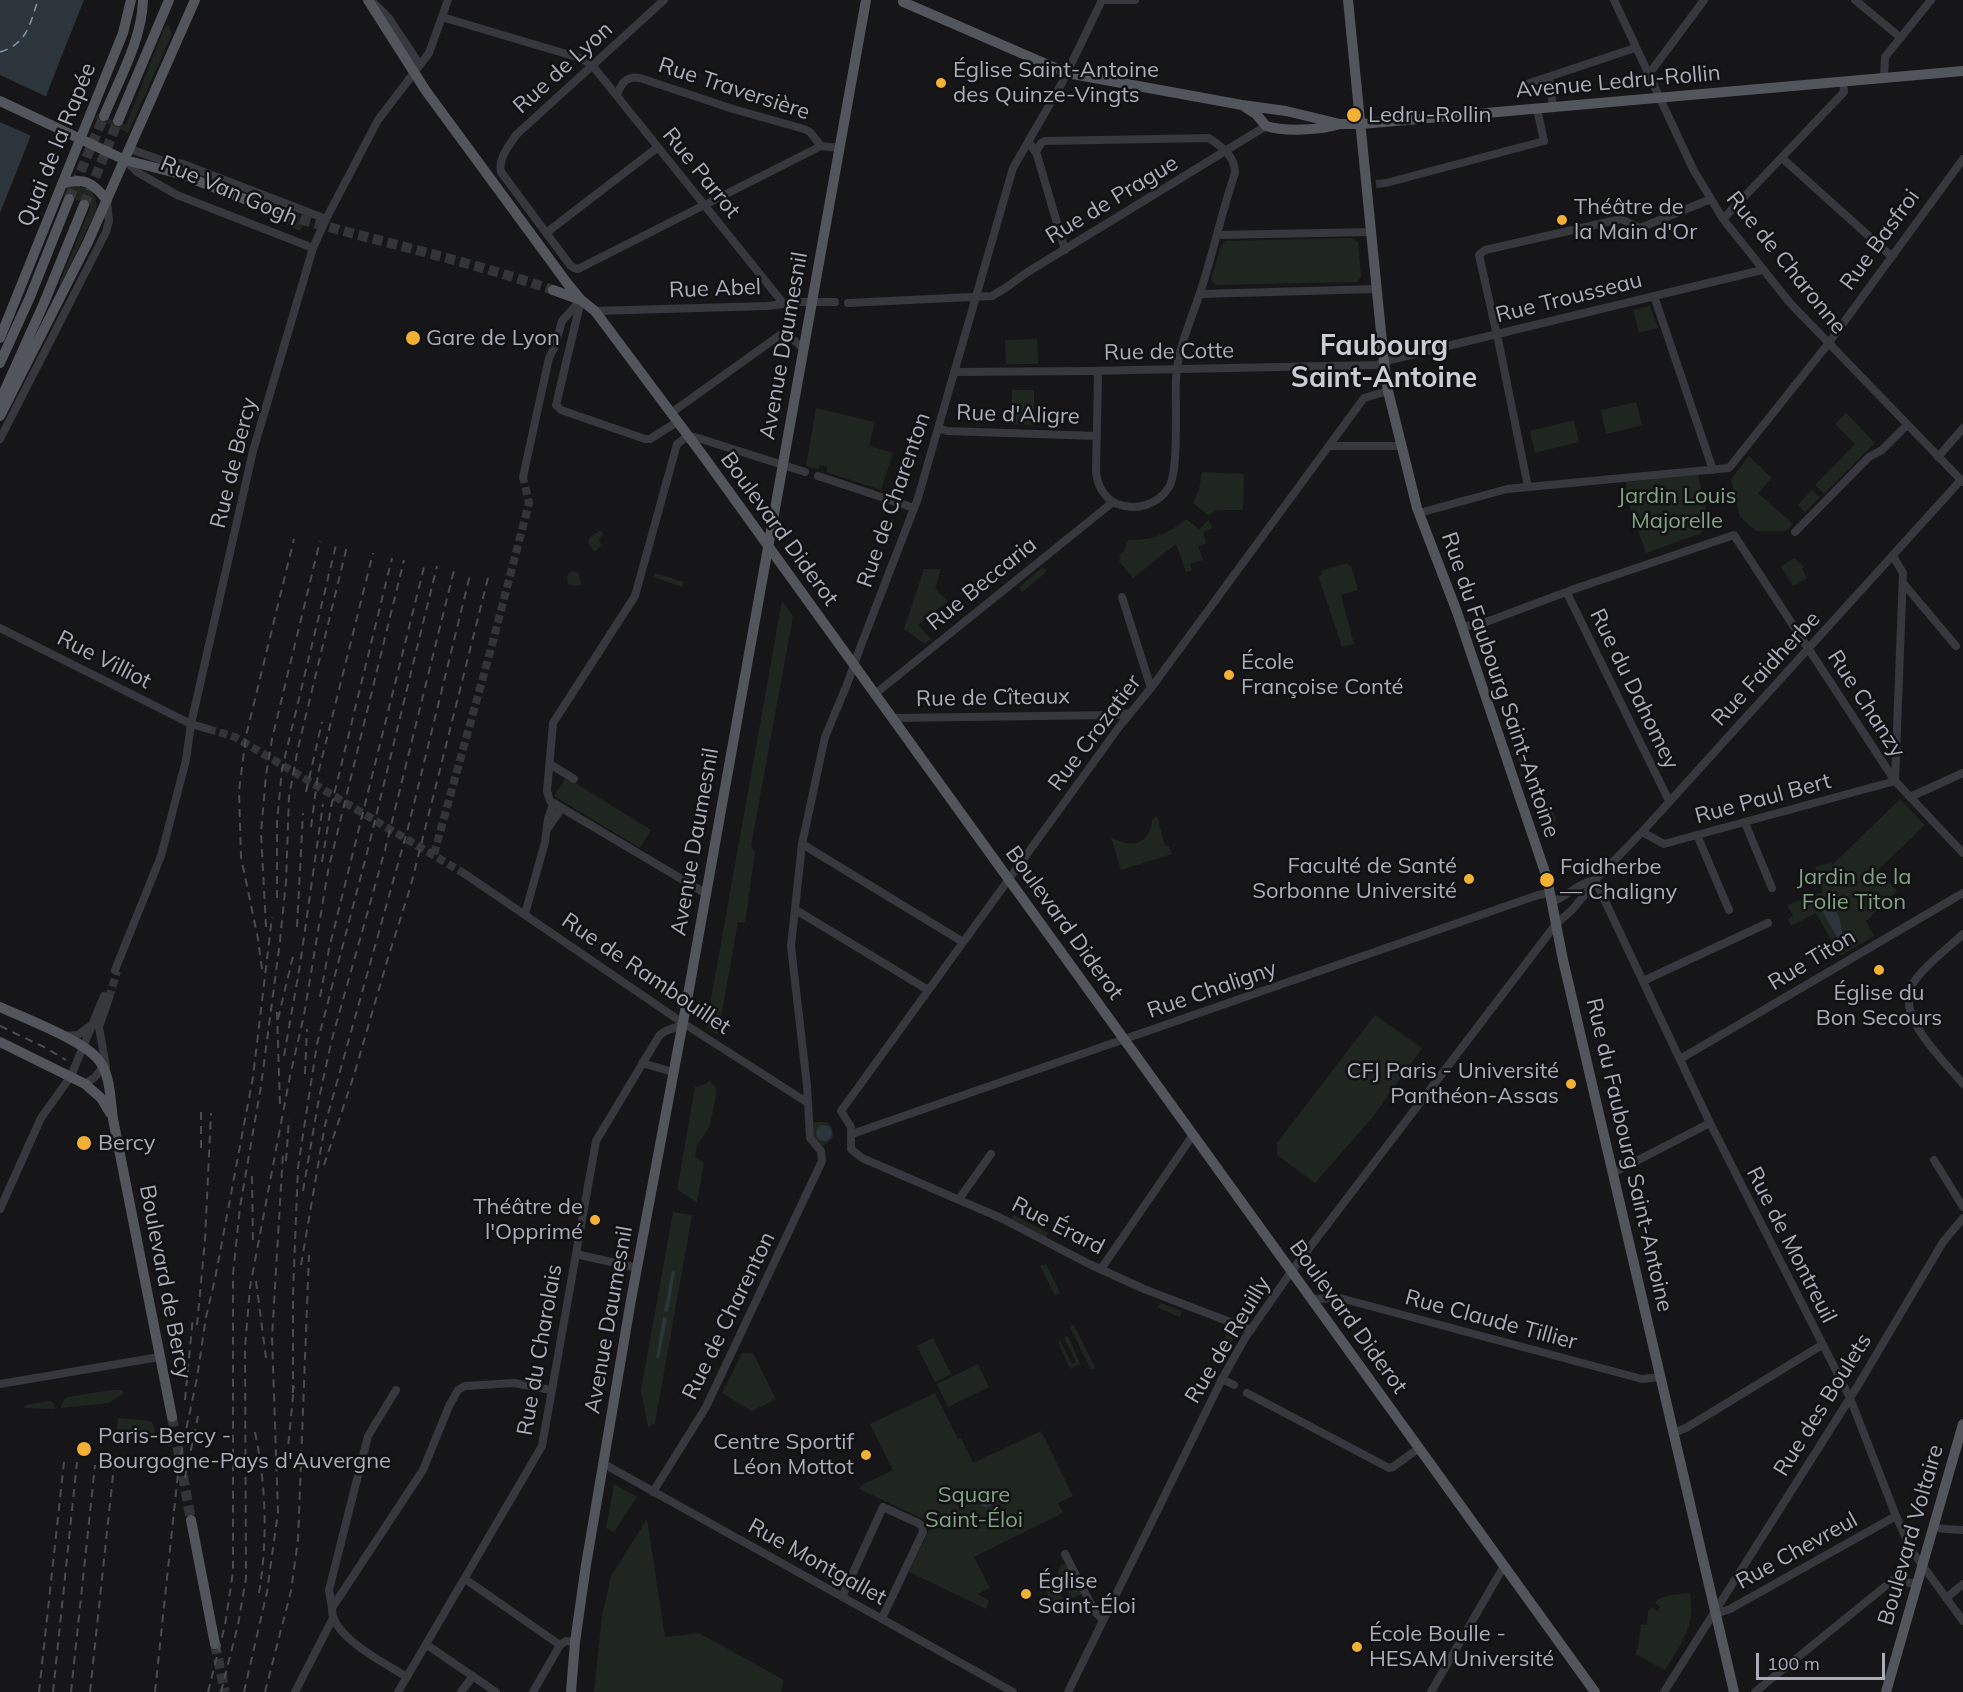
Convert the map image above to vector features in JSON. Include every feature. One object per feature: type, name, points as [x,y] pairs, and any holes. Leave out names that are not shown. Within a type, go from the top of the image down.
[{"type":"main road","name":"Quai de la Rapée","points":[[0,338],[62,184],[74,137],[123,33],[131,0]]},
{"type":"main road","name":"Quai de la Rapée","points":[[104,116],[136,37],[143,0]]},
{"type":"main road","points":[[118,121],[169,0]]},
{"type":"main road","points":[[0,416],[36,347],[125,160],[195,0]]},
{"type":"main road","name":"Boulevard Diderot","points":[[370,0],[404,56],[418,69],[495,182],[581,300],[595,311],[688,436],[1595,1692]]},
{"type":"main road","name":"Avenue Daumesnil","points":[[571,1692],[575,1642],[637,1268],[866,0]]},
{"type":"main road","name":"Rue du Faubourg Saint-Antoine","points":[[1348,0],[1360,124],[1372,185],[1371,232],[1388,391],[1419,513],[1462,626],[1547,878],[1734,1692]]},
{"type":"main road","name":"Avenue Ledru-Rollin","points":[[903,2],[1067,73],[1242,105],[1283,110],[1340,124],[1963,71]]},
{"type":"main road","points":[[0,101],[125,160]]},
{"type":"main road","points":[[1242,105],[1256,114],[1266,126],[1285,129],[1330,127],[1340,124]]},
{"type":"main road","points":[[1266,126],[1268,120],[1283,110],[1288,121],[1285,129]]},
{"type":"main road","name":"Rue Van Gogh","points":[[125,160],[180,174],[286,215]]},
{"type":"main road","points":[[62,184],[76,180],[85,181],[100,192],[106,200]]},
{"type":"main road","name":"Quai de la Rapée","points":[[0,363],[30,297],[69,199]]},
{"type":"main road","points":[[0,401],[44,303],[84,205]]},
{"type":"main road","points":[[553,290],[581,300]]},
{"type":"main road","name":"Boulevard de Bercy","points":[[0,1007],[82,1047],[97,1057],[104,1067],[172,1417]]},
{"type":"main road","name":"Boulevard de Bercy","points":[[0,1042],[85,1084],[101,1098],[113,1119]]},
{"type":"main road","name":"Boulevard Voltaire","points":[[1886,1692],[1963,1424]]},
{"type":"main road","points":[[191,1520],[215,1644]]},
{"type":"street","name":"Boulevard Diderot","points":[[370,0],[388,17],[418,69]]},
{"type":"street","name":"Rue de Bercy","points":[[116,971],[161,856],[186,760],[191,724],[251,461],[313,248],[378,120],[429,53],[448,0]]},
{"type":"street","name":"Rue de Lyon","points":[[501,172],[500,167],[504,154],[516,135],[664,0]]},
{"type":"street","points":[[1104,0],[1135,0]]},
{"type":"street","name":"Rue de Charenton","points":[[653,1492],[706,1407],[822,1161],[821,1151],[810,1138],[791,946],[802,844],[825,737],[855,666],[914,508],[1013,168],[1067,73],[1104,0]]},
{"type":"street","name":"Rue de Charonne","points":[[1614,0],[1693,169],[1723,219],[1762,270],[1828,344],[1962,481]]},
{"type":"street","points":[[1648,74],[1704,0]]},
{"type":"street","points":[[1855,0],[1901,38]]},
{"type":"street","points":[[1884,78],[1884,57],[1931,0]]},
{"type":"street","points":[[442,17],[580,58],[592,65]]},
{"type":"street","points":[[1527,84],[1635,48]]},
{"type":"street","name":"Rue Parrot","points":[[592,65],[783,303]]},
{"type":"street","name":"Rue Traversière","points":[[617,96],[622,84],[631,77],[640,78],[804,129],[810,132],[821,146]]},
{"type":"street","points":[[1550,77],[1553,107]]},
{"type":"street","points":[[1723,219],[1844,92],[1843,82]]},
{"type":"street","points":[[1386,183],[1544,141],[1537,109]]},
{"type":"street","name":"Rue de Prague","points":[[976,298],[999,293],[1026,273],[1227,152],[1266,126]]},
{"type":"street","points":[[1036,152],[1041,143],[1045,141],[1209,138],[1227,152],[1233,160],[1235,173],[1220,217],[1217,235],[1177,369],[1174,474],[1163,496],[1145,506],[1125,506],[1113,502],[1101,489],[1096,478],[1097,371]]},
{"type":"street","points":[[1029,142],[1036,152],[1065,250]]},
{"type":"street","points":[[495,182],[501,172],[570,265],[578,269],[821,146],[839,148]]},
{"type":"street","points":[[546,233],[658,147]]},
{"type":"street","name":"Rue Van Gogh","points":[[130,148],[161,160],[183,165],[326,219]]},
{"type":"street","points":[[1782,159],[1891,256]]},
{"type":"street","name":"Rue Basfroi","points":[[1713,470],[1729,468],[1828,344],[1963,159]]},
{"type":"street","name":"Rue Van Gogh","points":[[125,160],[137,172],[177,195],[313,248]]},
{"type":"street","points":[[1528,487],[1479,255],[1485,250],[1621,219],[1640,228],[1711,199]]},
{"type":"street","points":[[0,439],[106,232],[109,221],[106,200]]},
{"type":"street","points":[[1217,235],[1371,232]]},
{"type":"street","name":"Rue Trousseau","points":[[1384,362],[1762,270]]},
{"type":"street","points":[[1200,294],[1377,289]]},
{"type":"street","points":[[1419,513],[1507,489],[1713,470],[1654,296]]},
{"type":"street","points":[[848,303],[976,298]]},
{"type":"street","points":[[581,300],[556,405],[561,410],[645,440],[780,335],[791,338],[803,348]]},
{"type":"street","points":[[523,477],[549,358],[562,321],[581,300]]},
{"type":"street","name":"Rue Abel","points":[[595,311],[835,302]]},
{"type":"street","name":"Rue de Cotte","points":[[954,372],[1371,365],[1384,362]]},
{"type":"street","name":"Rue Crozatier","points":[[852,1134],[849,1121],[841,1111],[928,990],[1364,398],[1388,391]]},
{"type":"street","points":[[1795,532],[1869,457],[1882,450],[1907,425]]},
{"type":"street","name":"Rue d'Aligre","points":[[939,428],[947,431],[1097,436]]},
{"type":"street","points":[[1938,457],[1963,428]]},
{"type":"street","points":[[705,893],[557,807],[547,796],[553,723],[632,604],[676,444],[688,436],[805,472]]},
{"type":"street","points":[[1330,446],[1401,446]]},
{"type":"street","points":[[818,476],[914,508]]},
{"type":"street","name":"Rue Faidherbe","points":[[1557,924],[1962,481]]},
{"type":"street","name":"Rue Beccaria","points":[[875,694],[1113,502]]},
{"type":"street","name":"Rue Chanzy","points":[[1567,593],[1734,535],[1895,781],[1963,853]]},
{"type":"street","points":[[1893,556],[1903,573],[1895,781]]},
{"type":"street","points":[[1903,583],[1956,646]]},
{"type":"street","points":[[1462,626],[1478,625],[1567,593]]},
{"type":"street","name":"Rue du Dahomey","points":[[1567,593],[1669,801]]},
{"type":"street","points":[[1122,597],[1151,688]]},
{"type":"street","name":"Rue Villiot","points":[[0,628],[191,724]]},
{"type":"street","name":"Rue de Cîteaux","points":[[893,718],[1130,713]]},
{"type":"street","points":[[191,724],[208,729]]},
{"type":"street","points":[[550,764],[574,779]]},
{"type":"street","points":[[1910,797],[1963,773]]},
{"type":"street","name":"Rue Paul Bert","points":[[1642,832],[1664,844],[1895,781]]},
{"type":"street","points":[[525,914],[548,828],[557,807]]},
{"type":"street","points":[[1745,823],[1772,888]]},
{"type":"street","points":[[1697,835],[1729,910]]},
{"type":"street","points":[[802,844],[963,942]]},
{"type":"street","name":"Rue de Rambouillet","points":[[465,874],[683,1023],[808,1103]]},
{"type":"street","name":"Rue Faidherbe","points":[[1551,897],[1560,899],[1583,882],[1595,880]]},
{"type":"street","name":"Rue de Montreuil","points":[[1595,880],[1710,1122],[1850,1398],[1912,1551],[1963,1621]]},
{"type":"street","name":"Rue Titon","points":[[1680,1059],[1963,892]]},
{"type":"street","name":"Rue Chaligny","points":[[852,1134],[1538,895],[1551,897]]},
{"type":"street","points":[[796,910],[928,990]]},
{"type":"street","points":[[1643,981],[1768,923]]},
{"type":"street","name":"Rue de Reuilly","points":[[1068,1692],[1222,1378],[1251,1330],[1291,1272],[1557,924]]},
{"type":"street","points":[[1963,934],[1916,979],[1909,997],[1909,1007],[1915,1024],[1963,1084]]},
{"type":"street","points":[[0,1209],[41,1118],[71,1076],[91,1026],[106,997],[99,1027],[104,1067],[85,1084]]},
{"type":"street","name":"Rue du Charolais","points":[[399,1692],[542,1446],[596,1141],[659,1036],[665,1030],[675,1029],[683,1023]]},
{"type":"street","points":[[62,1036],[76,1035],[91,1026]]},
{"type":"street","points":[[642,1063],[673,1072]]},
{"type":"street","points":[[1613,1173],[1710,1122]]},
{"type":"street","name":"Rue Érard","points":[[852,1134],[852,1149],[862,1158],[1001,1218],[1089,1264],[1150,1292],[1251,1330]]},
{"type":"street","points":[[1101,1269],[1193,1136]]},
{"type":"street","points":[[959,1199],[991,1154]]},
{"type":"street","points":[[1934,1160],[1963,1207]]},
{"type":"street","name":"Rue des Boulets","points":[[1664,1692],[1850,1398],[1943,1242],[1963,1218]]},
{"type":"street","points":[[576,1254],[637,1268]]},
{"type":"street","name":"Rue Claude Tillier","points":[[1311,1299],[1341,1298],[1642,1379],[1660,1377]]},
{"type":"street","points":[[1674,1433],[1686,1428],[1822,1345]]},
{"type":"street","points":[[0,1384],[159,1357]]},
{"type":"street","points":[[1222,1378],[1233,1385]]},
{"type":"street","points":[[332,1608],[423,1470],[449,1406],[458,1390],[465,1386],[514,1383],[551,1390]]},
{"type":"street","points":[[295,1692],[333,1618],[329,1590],[369,1436],[396,1390]]},
{"type":"street","points":[[1247,1393],[1389,1468],[1419,1448]]},
{"type":"street","name":"Rue Montgallet","points":[[604,1464],[1013,1692]]},
{"type":"street","points":[[842,1596],[883,1507],[920,1524],[923,1530],[882,1618]]},
{"type":"street","name":"Rue Chevreul","points":[[1715,1614],[1730,1609],[1896,1516]]},
{"type":"street","points":[[1933,1527],[1963,1530]]},
{"type":"street","points":[[1065,1554],[1095,1612],[1103,1620]]},
{"type":"street","points":[[1431,1692],[1504,1566]]},
{"type":"street","points":[[465,1579],[560,1645]]},
{"type":"street","points":[[1755,1692],[1893,1580],[1917,1584]]},
{"type":"street","points":[[1946,1598],[1963,1584]]},
{"type":"street","points":[[333,1618],[358,1648],[407,1677]]},
{"type":"street","points":[[533,1692],[560,1645],[566,1641],[575,1642]]},
{"type":"street","points":[[427,1645],[496,1692]]},
{"type":"street","points":[[461,1692],[473,1676]]},
{"type":"green space","points":[[168,23],[172,34],[128,133],[95,118],[97,114],[126,125]]},
{"type":"green space","points":[[78,185],[93,194],[96,211],[59,284],[91,206],[63,194],[70,187]]},
{"type":"green space","points":[[292,211],[302,218],[303,224],[300,231],[286,225]]},
{"type":"green space","points":[[1352,238],[1358,242],[1361,277],[1357,282],[1215,285],[1211,280],[1221,246],[1226,241]]},
{"type":"green space","points":[[1650,306],[1658,328],[1639,333],[1633,310]]},
{"type":"green space","points":[[1037,339],[1038,364],[1006,364],[1005,340]]},
{"type":"green space","points":[[1012,390],[1034,390],[1034,425],[1011,424]]},
{"type":"green space","points":[[1636,402],[1642,425],[1606,434],[1601,410]]},
{"type":"green space","points":[[816,408],[875,422],[869,446],[893,453],[881,490],[826,472],[827,467],[820,465],[819,470],[806,466]]},
{"type":"green space","points":[[1846,413],[1875,443],[1824,494],[1815,485],[1855,444],[1835,424]]},
{"type":"green space","points":[[1574,420],[1579,442],[1535,453],[1530,431]]},
{"type":"green space","points":[[1749,456],[1772,478],[1758,493],[1793,524],[1786,531],[1756,531],[1740,517],[1731,479]]},
{"type":"green space","points":[[1202,472],[1244,474],[1243,510],[1218,510],[1208,515],[1193,503],[1199,489]]},
{"type":"green space","name":"Jardin Louis Majorelle","points":[[1698,475],[1708,518],[1706,528],[1699,534],[1646,553],[1628,502],[1626,482]]},
{"type":"green space","points":[[1812,490],[1820,497],[1805,512],[1798,505]]},
{"type":"green space","points":[[1186,519],[1199,529],[1209,520],[1212,528],[1203,532],[1206,543],[1198,546],[1203,560],[1190,564],[1192,570],[1186,572],[1176,544],[1133,578],[1119,561],[1121,559],[1119,555],[1124,551],[1128,540],[1159,536]]},
{"type":"green space","points":[[600,530],[603,533],[599,540],[601,545],[596,551],[588,542]]},
{"type":"green space","points":[[1794,558],[1804,567],[1802,569],[1807,578],[1793,586],[1781,567]]},
{"type":"green space","points":[[1346,563],[1351,566],[1358,590],[1341,595],[1354,644],[1342,647],[1319,578],[1321,571]]},
{"type":"green space","points":[[1043,567],[1046,570],[1043,575],[1022,592],[1019,587]]},
{"type":"green space","points":[[924,569],[941,569],[935,589],[948,601],[918,625],[931,639],[925,644],[904,629]]},
{"type":"green space","points":[[571,571],[579,573],[581,585],[568,584],[567,576]]},
{"type":"green space","points":[[655,573],[684,582],[682,587],[654,577]]},
{"type":"green space","points":[[782,601],[793,616],[751,846],[755,852],[745,923],[738,922],[718,1035],[706,1027]]},
{"type":"green space","points":[[1517,744],[1529,766],[1522,769],[1514,748]]},
{"type":"green space","points":[[566,777],[651,830],[640,848],[554,796]]},
{"type":"green space","points":[[1536,779],[1556,818],[1555,822],[1547,826],[1542,824],[1527,783]]},
{"type":"green space","name":"Jardin de la Folie Titon","points":[[1900,799],[1925,825],[1878,870],[1897,891],[1866,921],[1874,936],[1840,956],[1816,913],[1791,926],[1788,919],[1793,916],[1787,905],[1823,892],[1815,867],[1830,863],[1832,865]]},
{"type":"green space","points":[[1157,816],[1165,846],[1169,846],[1172,854],[1121,870],[1111,837],[1125,843],[1143,840],[1152,820]]},
{"type":"green space","points":[[1375,1015],[1422,1048],[1372,1118],[1315,1183],[1277,1155],[1277,1143]]},
{"type":"green space","points":[[710,1081],[717,1090],[710,1126],[697,1145],[695,1157],[704,1163],[697,1202],[677,1190],[695,1087]]},
{"type":"green space","points":[[813,1122],[827,1122],[832,1127],[833,1138],[822,1147],[814,1136]]},
{"type":"green space","points":[[673,1212],[692,1215],[655,1423],[648,1427],[641,1390]]},
{"type":"green space","points":[[1014,1215],[1048,1233],[1046,1237],[1012,1219]]},
{"type":"green space","points":[[1046,1264],[1060,1293],[1055,1296],[1040,1266]]},
{"type":"green space","points":[[1160,1303],[1182,1311],[1180,1317],[1158,1308]]},
{"type":"green space","points":[[1074,1325],[1095,1368],[1091,1370],[1070,1327]]},
{"type":"green space","points":[[1229,1332],[1234,1338],[1223,1354],[1216,1349]]},
{"type":"green space","points":[[1068,1336],[1080,1364],[1070,1369],[1058,1342],[1060,1340],[1072,1364],[1076,1362],[1064,1338]]},
{"type":"green space","points":[[933,1338],[951,1374],[935,1382],[917,1346]]},
{"type":"green space","points":[[742,1353],[753,1353],[776,1399],[752,1411],[722,1393]]},
{"type":"green space","points":[[978,1364],[989,1387],[948,1407],[937,1384]]},
{"type":"green space","points":[[122,1390],[124,1393],[109,1403],[61,1408],[64,1399],[68,1397]]},
{"type":"green space","name":"Square Saint-Éloi","points":[[935,1393],[973,1463],[1041,1431],[1073,1496],[1058,1503],[1063,1513],[974,1557],[990,1588],[978,1594],[989,1601],[986,1609],[909,1572],[932,1523],[859,1489],[862,1485],[893,1470],[870,1424]]},
{"type":"green space","points":[[49,1401],[53,1403],[55,1409],[24,1408],[25,1405]]},
{"type":"green space","points":[[118,1418],[151,1421],[156,1439],[116,1436]]},
{"type":"green space","points":[[614,1484],[637,1497],[614,1532],[606,1528]]},
{"type":"green space","points":[[647,1519],[665,1637],[699,1633],[784,1680],[781,1692],[594,1692],[602,1616],[611,1576]]},
{"type":"green space","points":[[1066,1564],[1081,1590],[1081,1594],[1073,1598],[1069,1596],[1058,1572],[1061,1565]]},
{"type":"green space","points":[[1055,1582],[1069,1611],[1058,1616],[1044,1587]]},
{"type":"green space","points":[[1690,1593],[1691,1615],[1686,1634],[1665,1670],[1635,1654],[1641,1624],[1647,1625],[1648,1611],[1652,1607],[1657,1611],[1660,1607],[1655,1603],[1666,1596]]},
{"type":"shaded area","points":[[0,0],[84,0],[0,213]]},
{"type":"shaded area","points":[[1820,907],[1834,910],[1839,917],[1843,938],[1839,941]]},
{"type":"shaded area","points":[[824,1125],[830,1127],[832,1133],[830,1139],[824,1141],[818,1139],[816,1133],[818,1127]]},
{"type":"shaded area","points":[[672,1271],[675,1272],[668,1312],[664,1311]]},
{"type":"shaded area","points":[[663,1317],[667,1318],[659,1358],[656,1358]]},
{"type":"shaded area","points":[[983,1493],[989,1493],[993,1500],[989,1507],[983,1507],[979,1503],[979,1497]]},
{"type":"pier","points":[[0,75],[47,97],[34,137],[0,122]]},
{"type":"ferry route","points":[[0,52],[16,44],[22,38],[30,25],[38,0]]},
{"type":"tunnel","points":[[69,199],[104,116]]},
{"type":"tunnel","points":[[84,205],[118,121]]},
{"type":"tunnel","points":[[1376,184],[1386,183]]},
{"type":"tunnel","points":[[286,215],[487,269],[553,290]]},
{"type":"tunnel","points":[[434,854],[529,503],[523,477]]},
{"type":"tunnel","points":[[208,729],[235,737],[465,874]]},
{"type":"tunnel","points":[[109,998],[117,971]]},
{"type":"tunnel","points":[[172,1417],[191,1520]]},
{"type":"tunnel","points":[[215,1644],[225,1692]]},
{"type":"railway","points":[[262,969],[241,857],[239,791],[246,736],[294,539]]},
{"type":"railway","points":[[266,927],[261,833],[266,775],[272,739],[320,541]]},
{"type":"railway","points":[[277,898],[277,822],[282,769],[336,545]]},
{"type":"railway","points":[[208,1692],[225,1625],[233,1572],[233,1274],[240,1207],[261,1086],[280,941],[286,881],[289,797],[298,748],[347,546]]},
{"type":"railway","points":[[311,827],[318,774],[373,553]]},
{"type":"railway","points":[[322,862],[331,807],[392,558]]},
{"type":"railway","points":[[221,1692],[238,1625],[246,1578],[245,1348],[250,1287],[290,1076],[304,1015],[328,871],[404,560]]},
{"type":"railway","points":[[320,997],[329,949],[425,563]]},
{"type":"railway","points":[[293,1393],[293,1293],[298,1167],[317,1044],[369,845],[437,566]]},
{"type":"railway","points":[[303,1191],[332,1039],[385,850],[454,570]]},
{"type":"railway","points":[[301,1265],[325,1125],[408,828],[470,575]]},
{"type":"railway","points":[[324,1165],[354,1075],[411,885],[488,578]]},
{"type":"railway","points":[[306,792],[322,722]]},
{"type":"railway","points":[[284,1056],[300,965],[323,804]]},
{"type":"railway","points":[[297,927],[303,813]]},
{"type":"railway","points":[[155,1692],[179,1464],[253,1077],[272,917]]},
{"type":"railway","points":[[278,1019],[294,952]]},
{"type":"railway","points":[[277,1012],[280,1105]]},
{"type":"railway","points":[[0,1026],[66,1060]]},
{"type":"railway","points":[[305,1074],[307,1029]]},
{"type":"railway","points":[[201,1112],[201,1148]]},
{"type":"railway","points":[[197,1325],[205,1240],[211,1113]]},
{"type":"railway","points":[[286,1161],[289,1119]]},
{"type":"railway","points":[[244,1692],[267,1592],[278,1512],[272,1337],[283,1153]]},
{"type":"railway","points":[[252,1176],[253,1245]]},
{"type":"railway","points":[[265,1692],[291,1591],[298,1540],[309,1255]]},
{"type":"railway","points":[[256,1281],[266,1358]]},
{"type":"railway","points":[[185,1400],[193,1316]]},
{"type":"railway","points":[[287,1458],[294,1386]]},
{"type":"railway","points":[[185,1478],[198,1416]]},
{"type":"railway","points":[[255,1432],[262,1472],[265,1532],[259,1593]]},
{"type":"railway","points":[[39,1692],[64,1462]]},
{"type":"railway","points":[[53,1692],[77,1462]]},
{"type":"railway","points":[[71,1692],[95,1465]]},
{"type":"railway","points":[[90,1692],[114,1466]]},
{"type":"place","name":"Église Saint-Antoine des Quinze-Vingts","points":[[941,83]]},
{"type":"place","name":"Ledru-Rollin","points":[[1354,115]]},
{"type":"place","name":"Théâtre de la Main d'Or","points":[[1562,220]]},
{"type":"place","name":"Gare de Lyon","points":[[413,338]]},
{"type":"place","name":"École Françoise Conté","points":[[1229,675]]},
{"type":"place","name":"Faculté de Santé Sorbonne Université","points":[[1469,879]]},
{"type":"place","name":"Faidherbe — Chaligny","points":[[1547,880]]},
{"type":"place","name":"Église du Bon Secours","points":[[1879,970]]},
{"type":"place","name":"CFJ Paris - Université Panthéon-Assas","points":[[1571,1084]]},
{"type":"place","name":"Bercy","points":[[84,1143]]},
{"type":"place","name":"Théâtre de l'Opprimé","points":[[595,1220]]},
{"type":"place","name":"Paris-Bercy - Bourgogne-Pays d'Auvergne","points":[[84,1449]]},
{"type":"place","name":"Centre Sportif Léon Mottot","points":[[866,1455]]},
{"type":"place","name":"Église Saint-Éloi","points":[[1026,1594]]},
{"type":"place","name":"École Boulle - HESAM Université","points":[[1357,1647]]},
{"type":"district","name":"Faubourg Saint-Antoine","points":[[1384,363]]}]
